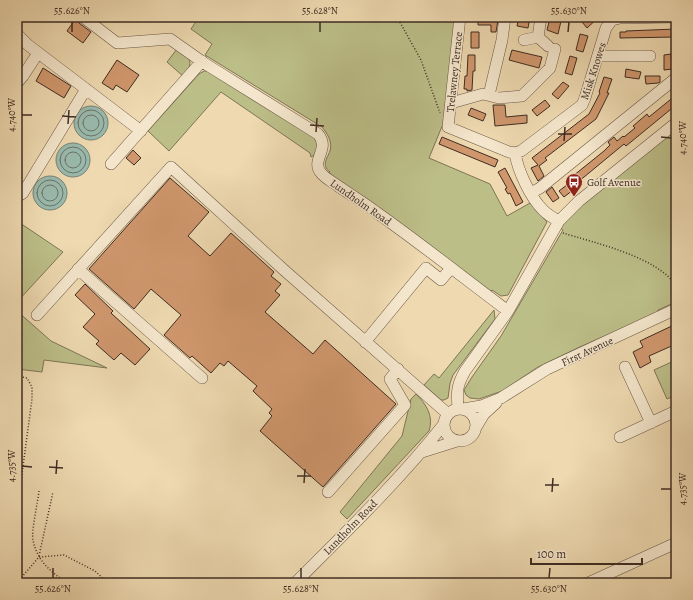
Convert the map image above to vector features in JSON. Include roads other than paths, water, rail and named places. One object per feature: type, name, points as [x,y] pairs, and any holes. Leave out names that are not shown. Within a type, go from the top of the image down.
[{"type":"street","name":"Lundholm Road","points":[[83,17],[117,43],[170,39],[202,61],[318,134],[321,138],[323,146],[318,160],[319,170],[321,173],[376,212],[508,311]]},
{"type":"street","name":"Trelawney Terrace","points":[[460,17],[448,127],[509,152],[515,153]]},
{"type":"street","points":[[489,95],[502,40],[505,17]]},
{"type":"street","points":[[538,37],[541,17]]},
{"type":"street","name":"Misk Knowes","points":[[515,153],[521,151],[582,105],[606,28],[612,20],[617,18],[676,17]]},
{"type":"street","points":[[17,34],[38,53],[141,131]]},
{"type":"street","points":[[451,103],[483,94],[499,98],[522,96],[550,68],[552,48],[538,37]]},
{"type":"street","points":[[524,40],[538,37]]},
{"type":"street","points":[[17,83],[38,53]]},
{"type":"street","points":[[598,56],[650,56]]},
{"type":"street","points":[[112,164],[202,61]]},
{"type":"street","points":[[531,193],[540,188],[676,78]]},
{"type":"street","points":[[17,197],[22,193],[86,88]]},
{"type":"street","name":"Lundholm Road","points":[[295,583],[352,526],[420,453],[456,411],[457,389],[460,380],[508,311],[556,226],[579,201],[676,123]]},
{"type":"street","points":[[515,153],[519,168],[531,193],[556,226]]},
{"type":"street","points":[[37,315],[171,167],[365,342],[420,389],[456,411],[473,415],[476,420],[475,429]]},
{"type":"street","points":[[365,342],[426,268],[441,280],[451,268]]},
{"type":"street","points":[[78,269],[202,378]]},
{"type":"street","name":"First Avenue","points":[[475,429],[484,414],[501,398],[546,369],[676,309]]},
{"type":"street","points":[[626,366],[651,423]]},
{"type":"street","points":[[328,492],[405,405],[390,379],[398,369]]},
{"type":"street","name":"First Avenue","points":[[456,411],[481,406],[501,398]]},
{"type":"street","points":[[620,438],[676,411]]},
{"type":"street","points":[[444,424],[447,434],[452,439],[458,441]]},
{"type":"street","name":"Lundholm Road","points":[[420,453],[469,438],[475,429]]},
{"type":"street","points":[[588,583],[676,543]]},
{"type":"water","points":[[91,106],[97,107],[103,111],[107,117],[107,129],[103,135],[97,139],[91,140],[85,139],[79,135],[75,129],[74,123],[75,117],[79,111],[85,107]]},
{"type":"water","points":[[73,143],[79,144],[85,148],[89,154],[89,166],[85,172],[79,176],[73,177],[67,176],[61,172],[57,166],[56,160],[57,154],[61,148],[67,144]]},
{"type":"water","points":[[47,176],[53,176],[62,181],[66,187],[66,199],[62,205],[53,210],[47,210],[38,205],[33,196],[33,190],[38,181]]},
{"type":"place","name":"Golf Avenue","points":[[574,197]]}]
